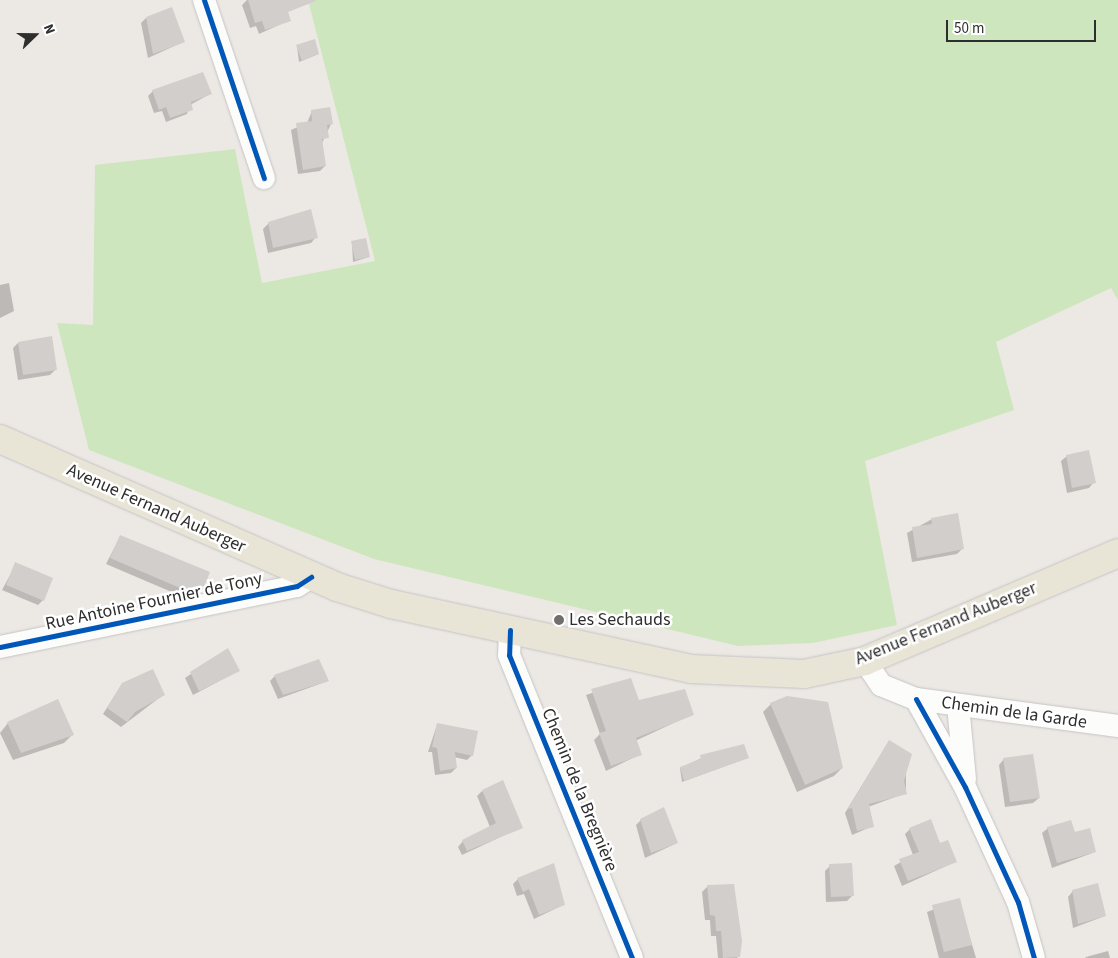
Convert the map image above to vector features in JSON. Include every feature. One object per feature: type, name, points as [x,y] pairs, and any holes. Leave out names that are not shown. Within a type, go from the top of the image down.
[{"type":"main road","name":"Avenue Fernand Auberger","points":[[0,439],[311,578],[391,604],[691,669],[748,674],[804,674],[865,661],[1118,553]]},
{"type":"street","points":[[204,0],[264,178]]},
{"type":"street","name":"Rue Antoine Fournier de Tony","points":[[0,647],[297,586],[311,578]]},
{"type":"street","name":"Chemin de la Bregnière","points":[[510,630],[509,655],[632,958]]},
{"type":"street","name":"Chemin de la Garde","points":[[865,661],[881,685],[916,699],[1118,726]]},
{"type":"street","points":[[916,699],[966,787],[1018,902],[1034,958]]},
{"type":"street","points":[[958,705],[966,787]]},
{"type":"green space","points":[[308,0],[1118,0],[1118,300],[1111,288],[996,342],[1014,410],[865,461],[897,625],[813,643],[738,646],[374,559],[89,450],[57,323],[93,325],[95,165],[235,149],[262,283],[375,261]]},
{"type":"building","points":[[248,0],[316,1],[288,12],[291,21],[265,30],[262,21],[255,23]]},
{"type":"building","points":[[172,7],[185,42],[153,54],[146,17]]},
{"type":"building","points":[[315,39],[319,54],[302,61],[296,45]]},
{"type":"building","points":[[203,72],[212,94],[191,102],[193,110],[170,118],[166,107],[159,110],[152,90]]},
{"type":"building","points":[[330,107],[333,124],[327,125],[329,138],[322,139],[326,166],[303,170],[296,123],[312,121],[311,110]]},
{"type":"building","points":[[311,209],[318,238],[273,248],[268,222]]},
{"type":"building","points":[[366,238],[370,257],[355,260],[351,241]]},
{"type":"building","points":[[52,336],[57,370],[23,375],[18,342]]},
{"type":"building","points":[[1089,450],[1096,483],[1072,488],[1066,455]]},
{"type":"building","points":[[958,513],[964,549],[917,558],[912,527],[932,524],[931,518]]},
{"type":"building","points":[[120,535],[210,572],[202,592],[194,594],[110,558]]},
{"type":"building","points":[[15,562],[53,578],[44,601],[6,585]]},
{"type":"building","points":[[228,648],[240,671],[199,691],[190,672]]},
{"type":"building","points":[[319,659],[329,681],[283,695],[274,675]]},
{"type":"building","points":[[153,669],[165,695],[135,712],[127,722],[107,708],[122,683]]},
{"type":"building","points":[[631,678],[639,700],[685,689],[694,715],[636,738],[642,755],[611,766],[599,733],[606,731],[591,689]]},
{"type":"building","points":[[787,696],[828,702],[843,768],[805,785],[770,703]]},
{"type":"building","points":[[58,699],[74,735],[21,753],[7,722]]},
{"type":"building","points":[[437,723],[478,731],[473,756],[455,752],[457,768],[440,771],[437,748],[432,747]]},
{"type":"building","points":[[889,740],[912,754],[904,781],[907,794],[869,804],[874,827],[857,831],[852,808],[848,809]]},
{"type":"building","points":[[744,744],[749,758],[684,781],[680,767],[701,759],[700,755]]},
{"type":"building","points":[[1033,754],[1040,798],[1010,802],[1003,758]]},
{"type":"building","points":[[503,780],[523,828],[467,851],[462,840],[496,823],[482,790]]},
{"type":"building","points":[[664,807],[678,843],[651,853],[640,819]]},
{"type":"building","points":[[931,819],[940,843],[948,840],[957,862],[908,881],[899,859],[919,852],[909,828]]},
{"type":"building","points":[[1071,820],[1075,832],[1090,828],[1096,852],[1057,863],[1047,827]]},
{"type":"building","points":[[554,863],[565,905],[539,915],[529,889],[523,892],[517,878]]},
{"type":"building","points":[[852,863],[854,896],[831,897],[829,864]]},
{"type":"building","points":[[1098,883],[1106,916],[1078,924],[1072,890]]},
{"type":"building","points":[[734,884],[742,941],[740,957],[723,958],[721,931],[716,931],[715,916],[710,915],[707,885]]},
{"type":"building","points":[[960,898],[972,945],[944,952],[932,905]]},
{"type":"cycle path","points":[[204,0],[264,178]]},
{"type":"cycle path","points":[[0,647],[297,586],[311,577]]},
{"type":"cycle path","points":[[510,630],[509,655],[632,958]]},
{"type":"cycle path","points":[[916,699],[965,787],[1018,902],[1034,958]]},
{"type":"place","name":"Les Sechauds","points":[[559,620]]}]
